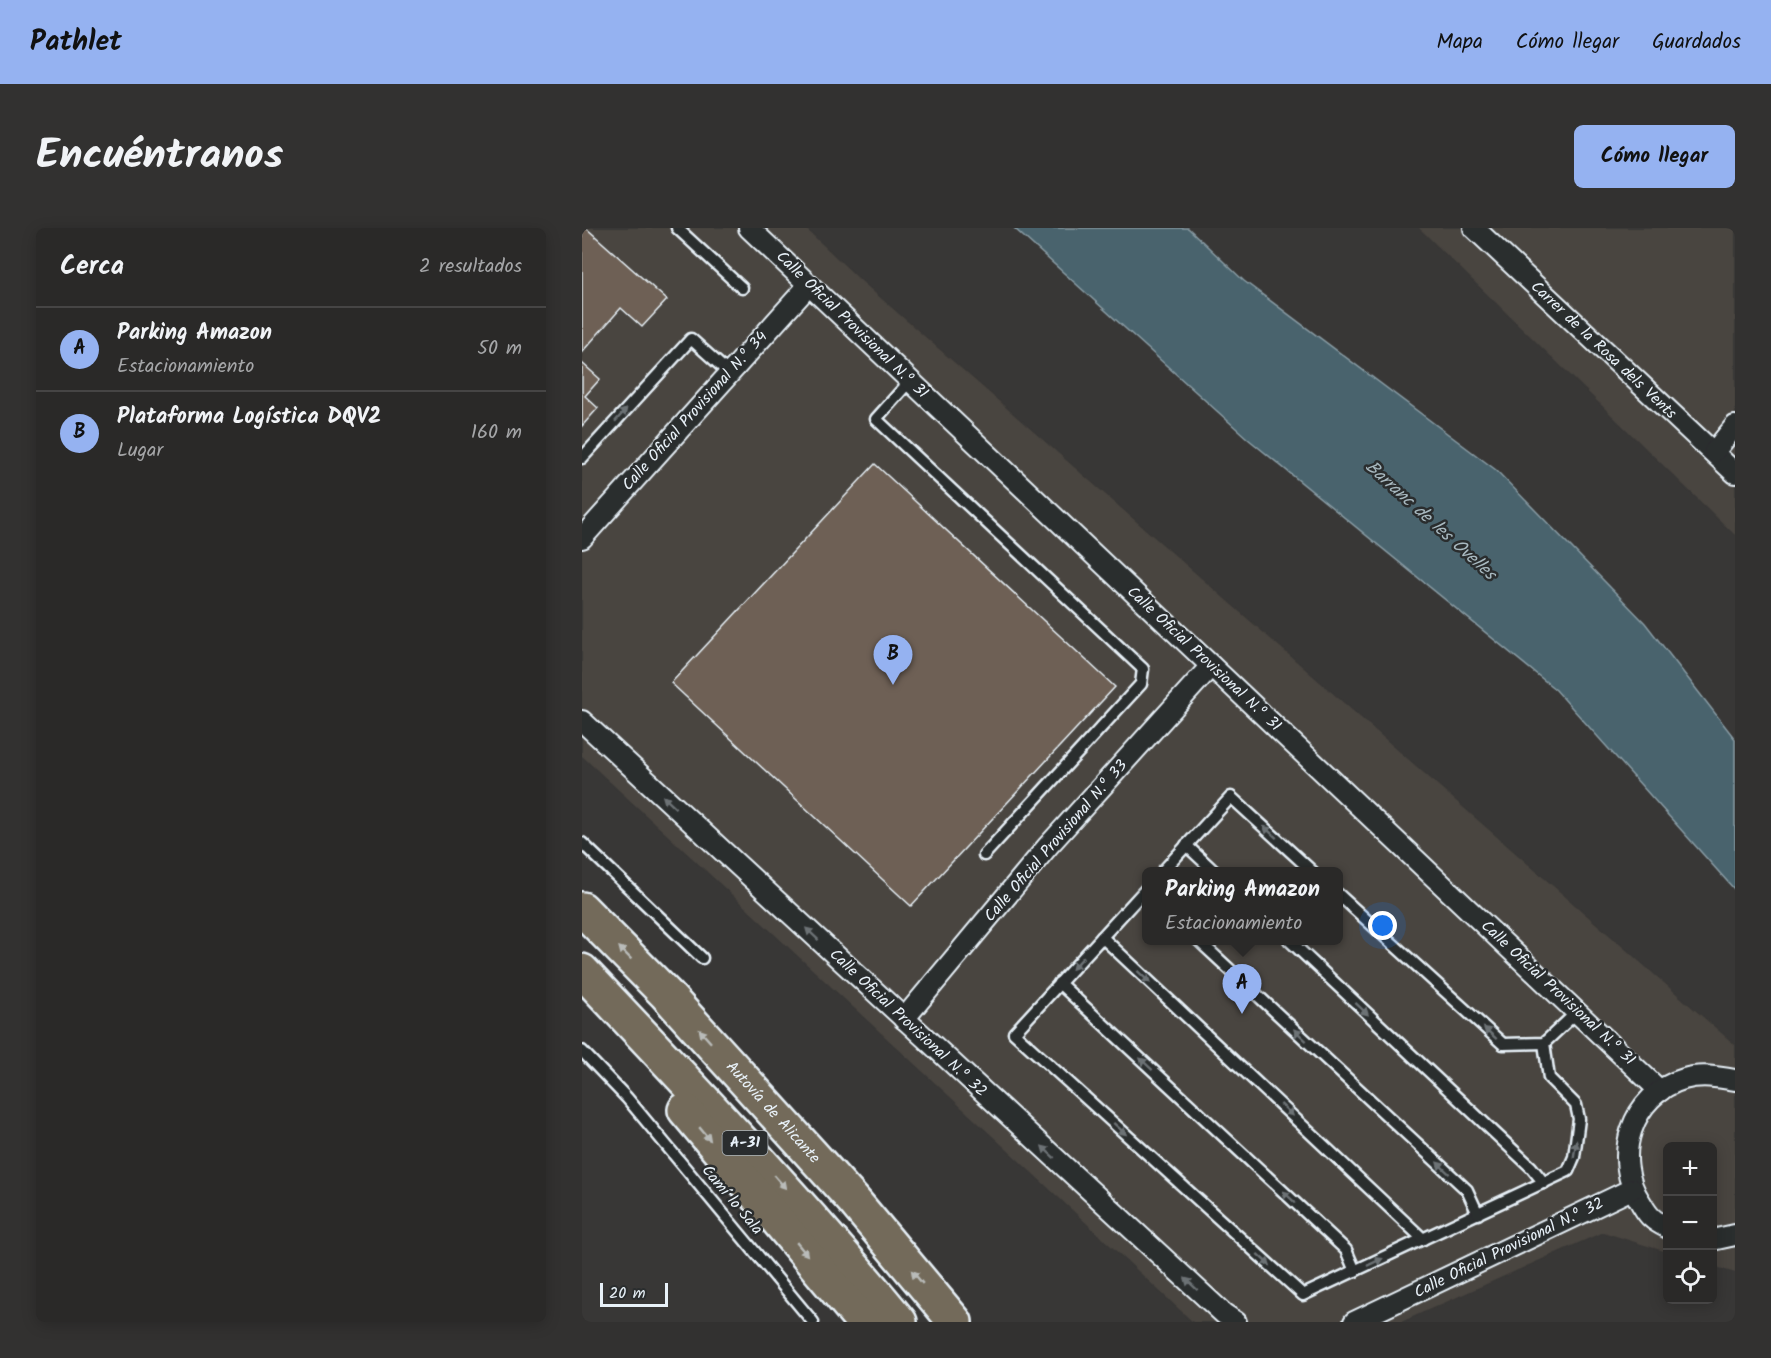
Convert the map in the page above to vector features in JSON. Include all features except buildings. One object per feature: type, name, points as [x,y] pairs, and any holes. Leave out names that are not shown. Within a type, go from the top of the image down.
[{"type":"highway","name":"Autovía de Alicante","points":[[582,909],[666,994],[854,1200],[955,1322]]},
{"type":"highway","name":"A-31","points":[[582,971],[745,1144],[854,1266],[900,1322]]},
{"type":"highway","points":[[582,997],[645,1062],[863,1322]]},
{"type":"street","name":"Calle Oficial Provisional N.º 31","points":[[749,228],[1660,1090]]},
{"type":"street","name":"Carrer de la Rosa dels Vents","points":[[1474,228],[1735,472]]},
{"type":"street","name":"Calle Oficial Provisional N.º 34","points":[[582,538],[809,285]]},
{"type":"street","points":[[1714,452],[1735,426]]},
{"type":"street","name":"Calle Oficial Provisional N.º 33","points":[[904,1019],[1048,846],[1211,666]]},
{"type":"street","name":"Calle Oficial Provisional N.º 32","points":[[582,721],[1224,1314],[1236,1322]]},
{"type":"street","points":[[1663,1225],[1651,1217],[1632,1189],[1625,1162],[1629,1135],[1641,1110],[1660,1090],[1684,1079],[1711,1076],[1735,1080]]},
{"type":"street","name":"Calle Oficial Provisional N.º 32","points":[[1354,1322],[1632,1189]]},
{"type":"street","points":[[1717,1239],[1735,1235]]},
{"type":"lane","points":[[677,228],[742,288]]},
{"type":"lane","points":[[582,458],[691,339],[729,373]]},
{"type":"lane","points":[[910,381],[876,419],[1143,669],[1141,684],[984,855]]},
{"type":"lane","points":[[1166,867],[1231,796],[1308,867]]},
{"type":"lane","points":[[582,843],[702,958]]},
{"type":"lane","points":[[1186,845],[1210,867]]},
{"type":"lane","points":[[1142,894],[1014,1033],[1303,1295],[1568,1171],[1574,1157],[1579,1119],[1576,1105],[1550,1078],[1544,1043]]},
{"type":"lane","points":[[1343,899],[1503,1044],[1544,1043],[1577,1012]]},
{"type":"lane","points":[[1102,937],[1423,1239]]},
{"type":"lane","points":[[1203,945],[1467,1190],[1478,1214]]},
{"type":"lane","points":[[1294,945],[1531,1167],[1544,1183]]},
{"type":"lane","points":[[1059,983],[1346,1250],[1355,1271]]},
{"type":"lane","name":"Camí lo Sala","points":[[582,1051],[627,1098],[813,1322]]},
{"type":"shaded area","points":[[582,228],[805,228],[860,280],[1735,1045],[1735,1273],[1717,1267],[1717,1142],[1663,1142],[1663,1251],[1603,1232],[1401,1322],[1193,1322],[582,756]]},
{"type":"shaded area","points":[[1419,228],[1735,228],[1735,535]]},
{"type":"water","name":"Barranc de les Ovelles","points":[[1014,228],[1188,228],[1244,281],[1496,470],[1645,623],[1735,739],[1735,890],[1556,690],[1248,439]]},
{"type":"place","name":"Plataforma Logística DQV2","points":[[893,685]]},
{"type":"place","name":"Parking Amazon","points":[[1242,1014]]}]
